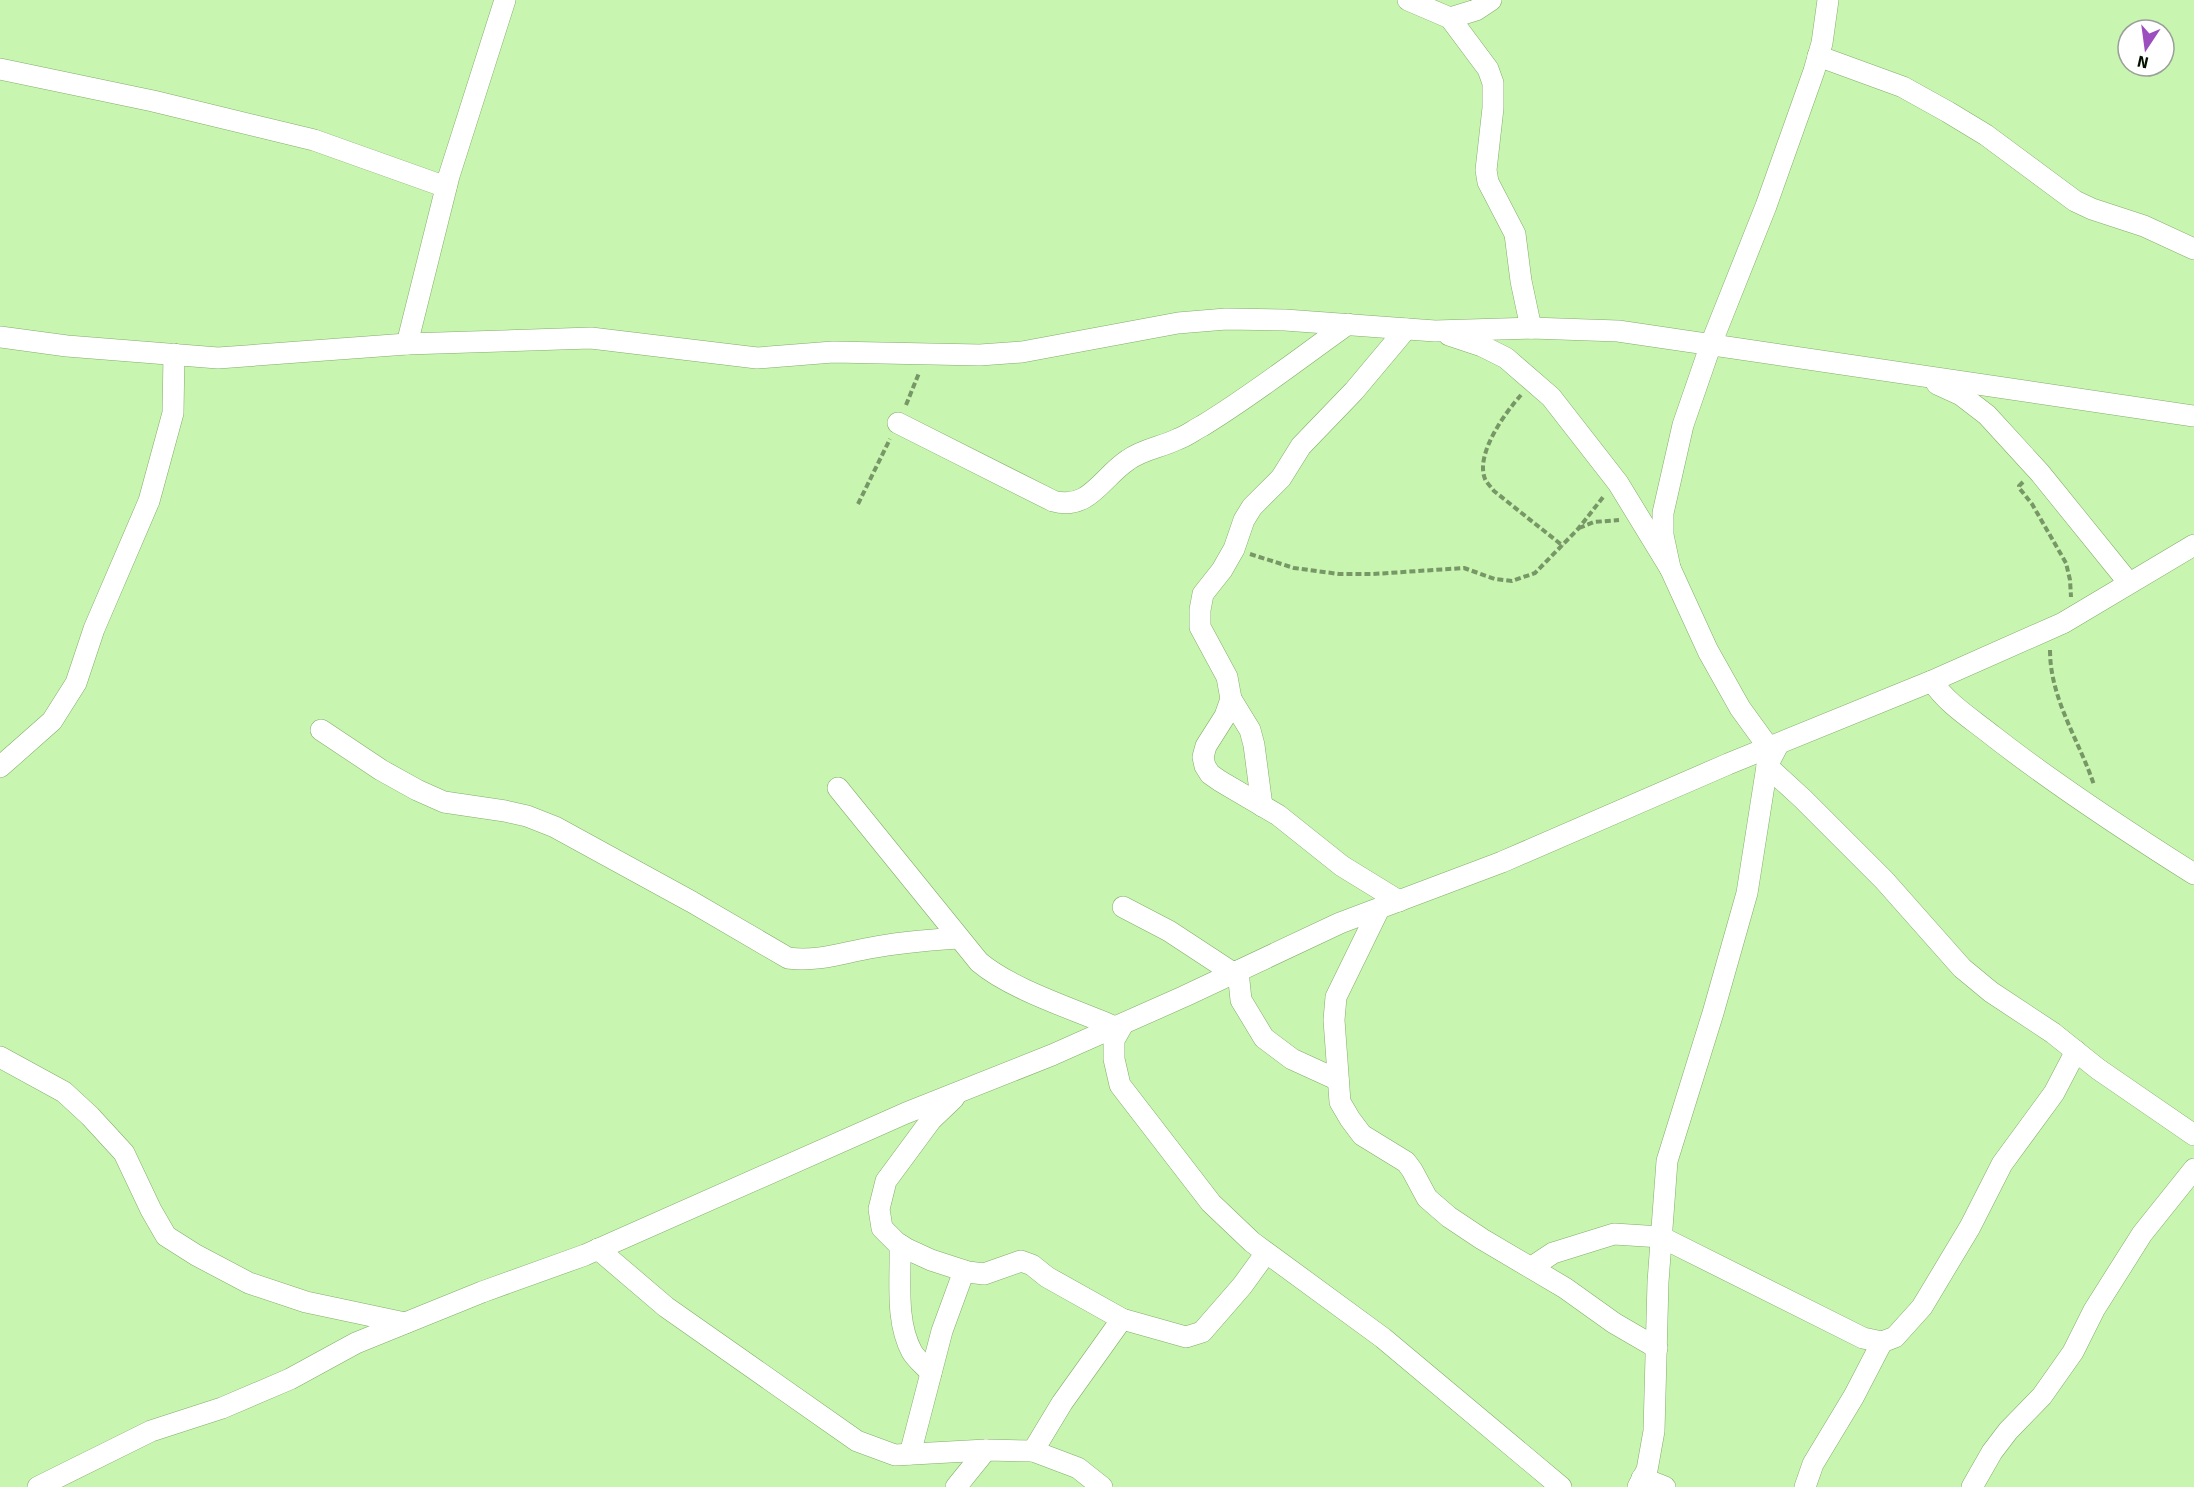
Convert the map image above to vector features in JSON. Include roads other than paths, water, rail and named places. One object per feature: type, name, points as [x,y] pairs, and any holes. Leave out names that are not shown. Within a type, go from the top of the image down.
[{"type":"street","points":[[407,344],[446,187],[505,0]]},
{"type":"street","points":[[1408,0],[1450,18],[1488,69],[1492,82],[1493,108],[1486,170],[1488,182],[1515,234],[1521,281],[1531,328]]},
{"type":"street","points":[[1450,18],[1476,10],[1491,0]]},
{"type":"street","points":[[1670,568],[1663,535],[1663,513],[1683,425],[1766,206],[1818,56],[1822,43],[1820,2]]},
{"type":"street","points":[[1818,56],[1903,87],[1948,112],[1986,135],[2075,201],[2144,226],[2194,249]]},
{"type":"street","points":[[0,69],[153,101],[314,140],[446,187]]},
{"type":"street","points":[[0,337],[67,346],[218,358],[407,344],[591,338],[757,358],[873,351],[980,355],[1022,352],[1178,323],[1226,319],[1285,320],[1435,331],[1531,328],[1618,331],[2194,416]]},
{"type":"street","points":[[898,423],[1053,501],[1064,504],[1075,503],[1085,499],[1129,459],[1154,447],[1179,439],[1204,425],[1348,324]]},
{"type":"street","points":[[1262,806],[1250,730],[1231,699],[1227,677],[1200,627],[1203,594],[1222,570],[1234,549],[1244,520],[1252,507],[1281,478],[1301,446],[1354,391],[1406,329]]},
{"type":"street","points":[[1435,331],[1482,346],[1506,358],[1551,397],[1618,483],[1670,568],[1708,651],[1740,708],[1803,799],[1884,880],[1962,968],[1991,992],[2053,1033],[2098,1069],[2194,1135]]},
{"type":"street","points":[[4,760],[52,721],[76,683],[94,629],[149,501],[173,413],[174,354]]},
{"type":"street","points":[[1921,376],[1961,395],[1987,415],[2040,473],[2129,584]]},
{"type":"street","points":[[38,1487],[151,1431],[241,1400],[290,1379],[356,1343],[482,1292],[598,1249],[906,1113],[1119,1025],[1340,923],[1502,862],[1728,764],[1771,753],[2069,619],[2194,545]]},
{"type":"street","points":[[1932,681],[1942,695],[2000,741],[2107,818],[2194,874]]},
{"type":"street","points":[[1231,699],[1226,716],[1206,746],[1203,757],[1204,766],[1210,774],[1278,815],[1342,866],[1400,901]]},
{"type":"street","points":[[321,730],[381,770],[444,802],[505,811],[527,816],[555,827],[693,902],[788,958],[804,960],[831,958],[854,951],[908,941],[958,938]]},
{"type":"street","points":[[1665,1487],[1640,1483],[1647,1470],[1654,1431],[1661,1237],[1667,1161],[1747,893],[1771,753]]},
{"type":"street","points":[[838,788],[958,938],[992,973],[1119,1025]]},
{"type":"street","points":[[1123,907],[1169,931],[1235,972],[1241,1000],[1264,1038],[1292,1059],[1338,1080]]},
{"type":"street","points":[[1379,909],[1336,997],[1334,1020],[1340,1102],[1362,1135],[1406,1162],[1427,1198],[1449,1217],[1566,1288],[1614,1323],[1657,1348]]},
{"type":"street","points":[[1119,1025],[1114,1040],[1114,1059],[1120,1085],[1211,1203],[1252,1242],[1383,1338],[1561,1487]]},
{"type":"street","points":[[1532,1267],[1553,1253],[1614,1233],[1661,1237],[1863,1338],[1882,1342],[1895,1337],[1922,1306],[1970,1227],[2002,1164],[2054,1093],[2076,1051]]},
{"type":"street","points":[[0,1058],[64,1092],[90,1116],[124,1153],[166,1236],[249,1283],[306,1302],[405,1323]]},
{"type":"street","points":[[963,1090],[931,1120],[886,1181],[879,1209],[882,1228],[900,1245],[931,1260],[984,1274],[1021,1261],[1032,1265],[1047,1277],[1122,1319],[1186,1337],[1202,1332],[1242,1286],[1266,1253]]},
{"type":"street","points":[[1972,1487],[1992,1452],[2008,1431],[2042,1396],[2073,1352],[2094,1310],[2142,1234],[2194,1169]]},
{"type":"street","points":[[900,1245],[901,1307],[904,1332],[913,1353],[931,1373]]},
{"type":"street","points":[[598,1249],[666,1307],[857,1441],[895,1455],[986,1449],[1033,1450],[1077,1468],[1102,1487]]},
{"type":"street","points":[[910,1454],[942,1331],[964,1270]]},
{"type":"street","points":[[1033,1450],[1062,1403],[1122,1319]]},
{"type":"street","points":[[1805,1487],[1813,1464],[1854,1396],[1882,1342]]},
{"type":"street","points":[[956,1487],[986,1449]]}]
